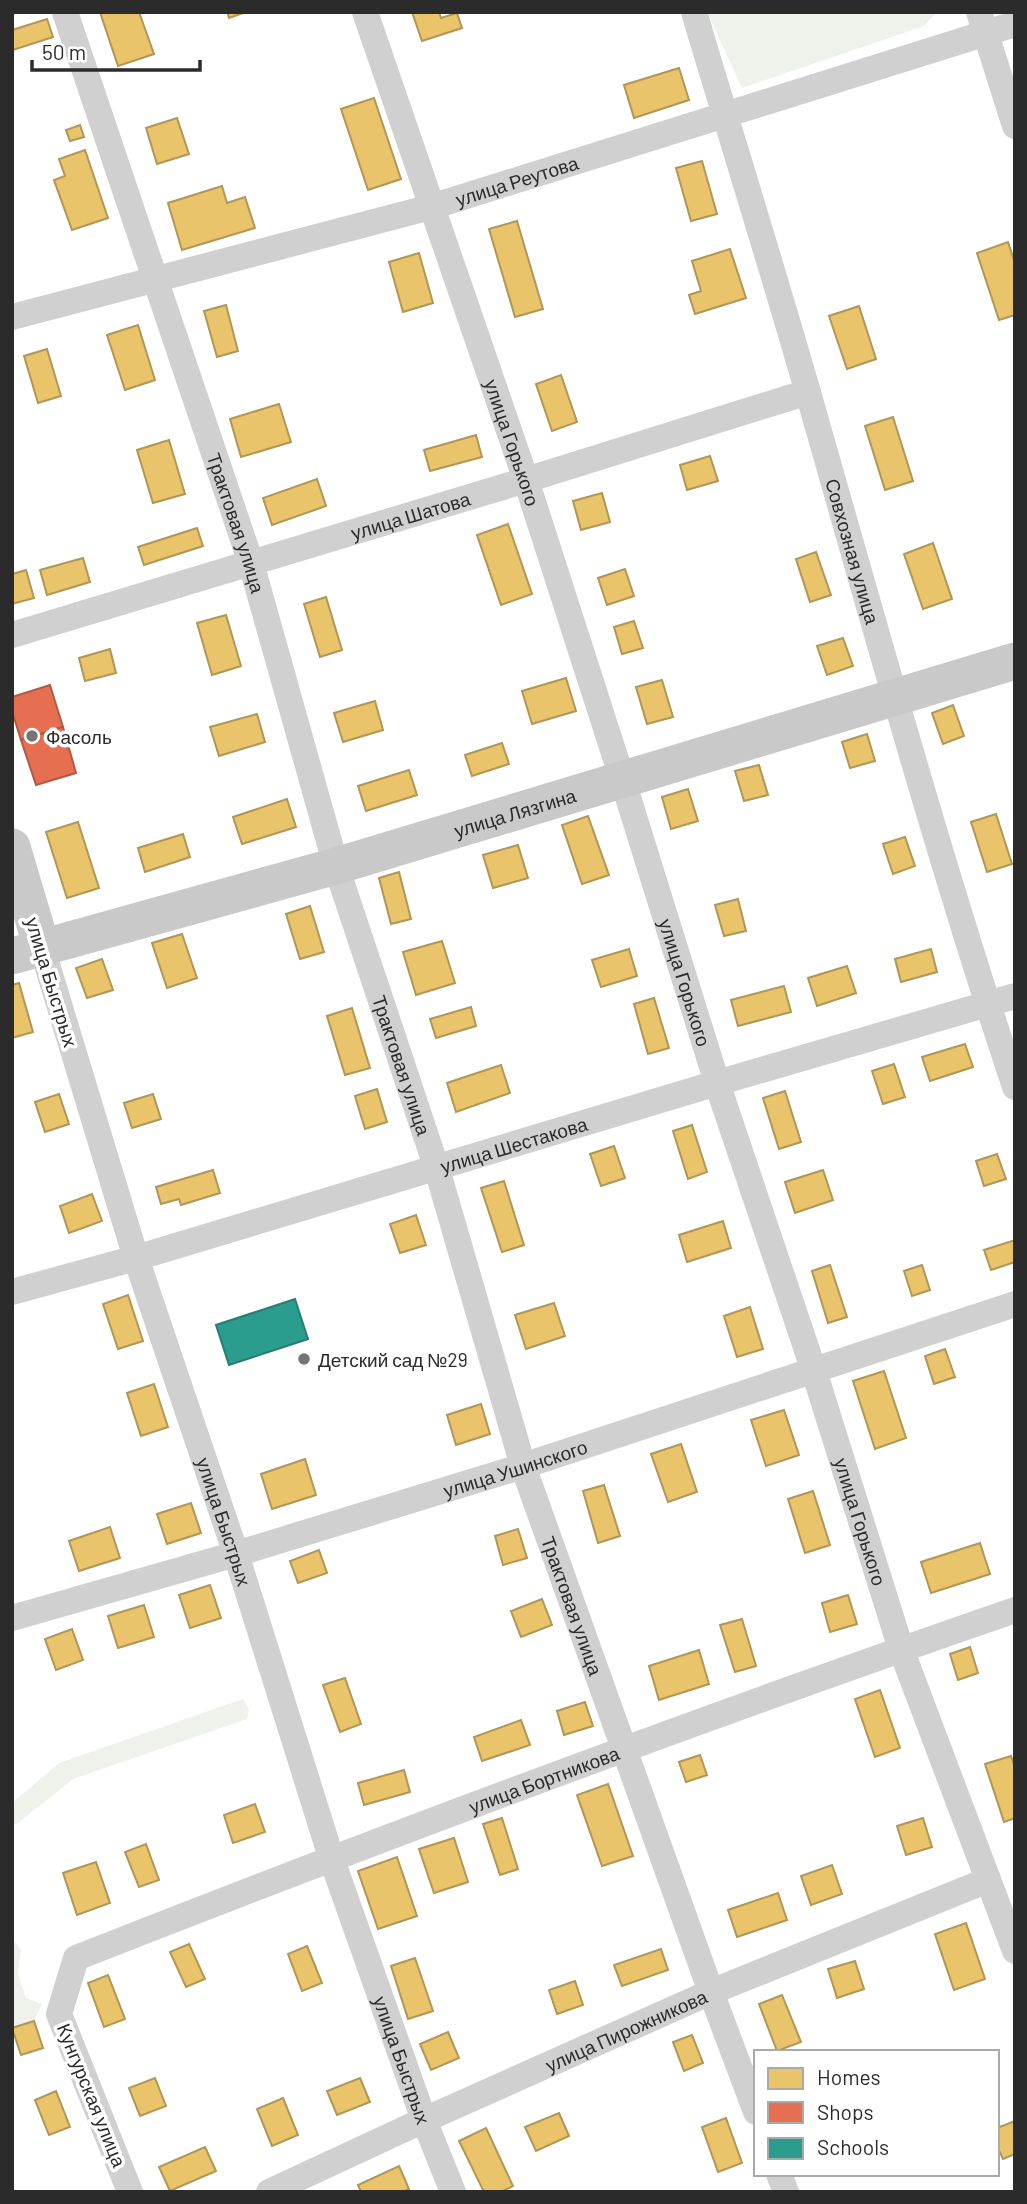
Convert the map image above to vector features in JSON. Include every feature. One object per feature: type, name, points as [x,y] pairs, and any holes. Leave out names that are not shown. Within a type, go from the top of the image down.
[{"type":"main road","name":"улица Лязгина","points":[[27,952],[337,866],[1015,661]]},
{"type":"main road","name":"улица Быстрых","points":[[12,847],[27,952]]},
{"type":"street","name":"Трактовая улица","points":[[65,12],[251,564],[337,866],[437,1169],[523,1466],[710,1992],[754,2107]]},
{"type":"street","name":"улица Горького","points":[[365,12],[526,480],[717,1083],[814,1371],[901,1649],[1015,1951]]},
{"type":"street","name":"Совхозная улица","points":[[694,12],[808,392],[894,697],[1015,1087]]},
{"type":"street","name":"улица Реутова","points":[[12,317],[431,207],[725,116],[982,23],[1015,24]]},
{"type":"street","points":[[982,23],[1015,126]]},
{"type":"street","name":"улица Шатова","points":[[12,635],[808,392]]},
{"type":"street","name":"улица Быстрых","points":[[27,952],[136,1258],[236,1553],[331,1857],[424,2120],[453,2192]]},
{"type":"street","name":"улица Шестакова","points":[[12,1293],[1015,996]]},
{"type":"street","name":"улица Ушинского","points":[[12,1618],[523,1466],[1015,1304]]},
{"type":"street","name":"улица Бортникова","points":[[76,1958],[331,1857],[1015,1610]]},
{"type":"street","name":"улица Пирожникова","points":[[270,2192],[710,1992],[988,1880]]},
{"type":"street","name":"Кунгурская улица","points":[[76,1958],[60,2014],[130,2192]]},
{"type":"shaded area","points":[[707,12],[937,12],[924,26],[742,88]]},
{"type":"shaded area","points":[[243,1699],[249,1710],[247,1719],[73,1779],[12,1825],[12,1803],[59,1763]]},
{"type":"shaded area","points":[[12,1938],[21,1950],[18,1974],[26,1998],[42,2004],[34,2021],[12,2028]]},
{"type":"building: Homes","points":[[100,12],[139,12],[154,54],[118,66]]},
{"type":"building: Homes","points":[[227,12],[246,12],[229,18]]},
{"type":"building: Homes","points":[[412,12],[439,12],[441,18],[457,13],[462,28],[422,41]]},
{"type":"building: Homes","points":[[47,19],[53,37],[13,50],[12,30]]},
{"type":"building: Homes","points":[[679,68],[689,100],[634,118],[624,85]]},
{"type":"building: Homes","points":[[374,98],[401,179],[368,190],[341,109]]},
{"type":"building: Homes","points":[[177,118],[189,154],[157,164],[146,128]]},
{"type":"building: Homes","points":[[80,125],[84,137],[70,141],[66,130]]},
{"type":"building: Homes","points":[[85,150],[108,218],[72,230],[54,180],[65,176],[59,159]]},
{"type":"building: Homes","points":[[702,161],[717,214],[691,221],[676,168]]},
{"type":"building: Homes","points":[[222,186],[227,203],[245,197],[255,228],[182,250],[168,203]]},
{"type":"building: Homes","points":[[517,221],[543,309],[515,317],[489,229]]},
{"type":"building: Homes","points":[[1008,242],[1015,263],[1015,315],[999,320],[977,253]]},
{"type":"building: Homes","points":[[730,249],[746,298],[695,314],[689,295],[701,291],[692,261]]},
{"type":"building: Homes","points":[[419,253],[433,303],[403,312],[389,262]]},
{"type":"building: Homes","points":[[226,305],[238,351],[217,357],[204,311]]},
{"type":"building: Homes","points":[[859,306],[876,359],[847,369],[829,316]]},
{"type":"building: Homes","points":[[138,325],[155,380],[125,390],[107,335]]},
{"type":"building: Homes","points":[[47,349],[61,396],[38,403],[24,356]]},
{"type":"building: Homes","points":[[561,375],[577,422],[552,431],[536,384]]},
{"type":"building: Homes","points":[[279,404],[291,442],[241,457],[230,419]]},
{"type":"building: Homes","points":[[893,417],[913,481],[885,490],[865,426]]},
{"type":"building: Homes","points":[[476,435],[482,457],[430,471],[424,450]]},
{"type":"building: Homes","points":[[169,440],[185,494],[153,503],[137,450]]},
{"type":"building: Homes","points":[[710,456],[718,481],[687,490],[680,465]]},
{"type":"building: Homes","points":[[317,479],[326,506],[272,525],[263,498]]},
{"type":"building: Homes","points":[[602,493],[610,522],[581,530],[573,501]]},
{"type":"building: Homes","points":[[508,524],[532,594],[501,605],[477,535]]},
{"type":"building: Homes","points":[[197,528],[203,546],[144,565],[138,547]]},
{"type":"building: Homes","points":[[933,543],[952,599],[923,609],[904,554]]},
{"type":"building: Homes","points":[[816,552],[831,595],[810,602],[796,559]]},
{"type":"building: Homes","points":[[83,558],[90,582],[47,595],[40,570]]},
{"type":"building: Homes","points":[[625,569],[634,596],[607,605],[598,578]]},
{"type":"building: Homes","points":[[26,570],[34,598],[12,604],[12,574]]},
{"type":"building: Homes","points":[[326,597],[342,650],[320,657],[304,604]]},
{"type":"building: Homes","points":[[226,615],[241,666],[212,675],[197,623]]},
{"type":"building: Homes","points":[[634,621],[643,648],[622,654],[614,627]]},
{"type":"building: Homes","points":[[843,638],[853,666],[827,675],[817,646]]},
{"type":"building: Homes","points":[[110,649],[116,673],[85,681],[79,658]]},
{"type":"building: Homes","points":[[566,678],[576,711],[532,724],[522,691]]},
{"type":"building: Homes","points":[[662,680],[673,717],[647,724],[636,687]]},
{"type":"building: Homes","points":[[375,701],[383,730],[343,742],[334,713]]},
{"type":"building: Homes","points":[[953,705],[964,736],[943,744],[932,713]]},
{"type":"building: Homes","points":[[257,714],[265,742],[219,756],[210,727]]},
{"type":"building: Homes","points":[[867,734],[875,761],[850,768],[842,742]]},
{"type":"building: Homes","points":[[502,743],[509,764],[472,776],[465,755]]},
{"type":"building: Homes","points":[[759,765],[768,795],[744,801],[735,771]]},
{"type":"building: Homes","points":[[409,770],[417,795],[366,811],[358,786]]},
{"type":"building: Homes","points":[[688,789],[698,821],[671,829],[662,797]]},
{"type":"building: Homes","points":[[287,799],[296,827],[242,844],[233,817]]},
{"type":"building: Homes","points":[[996,814],[1012,864],[987,872],[971,822]]},
{"type":"building: Homes","points":[[588,816],[609,875],[582,884],[562,825]]},
{"type":"building: Homes","points":[[78,822],[99,888],[67,898],[46,832]]},
{"type":"building: Homes","points":[[183,834],[190,857],[145,872],[138,848]]},
{"type":"building: Homes","points":[[905,837],[915,866],[893,874],[883,844]]},
{"type":"building: Homes","points":[[518,845],[528,878],[493,888],[483,855]]},
{"type":"building: Homes","points":[[399,872],[411,919],[391,924],[379,878]]},
{"type":"building: Homes","points":[[738,899],[746,931],[724,936],[715,905]]},
{"type":"building: Homes","points":[[310,906],[324,952],[300,959],[286,914]]},
{"type":"building: Homes","points":[[182,934],[197,978],[167,988],[152,943]]},
{"type":"building: Homes","points":[[442,941],[455,983],[416,995],[403,952]]},
{"type":"building: Homes","points":[[629,949],[637,976],[601,987],[592,960]]},
{"type":"building: Homes","points":[[931,949],[937,972],[901,982],[895,959]]},
{"type":"building: Homes","points":[[102,959],[113,990],[87,998],[76,968]]},
{"type":"building: Homes","points":[[847,966],[856,993],[817,1006],[808,978]]},
{"type":"building: Homes","points":[[19,983],[33,1032],[12,1038],[12,985]]},
{"type":"building: Homes","points":[[784,986],[791,1012],[738,1026],[731,1000]]},
{"type":"building: Homes","points":[[654,998],[669,1048],[648,1054],[634,1004]]},
{"type":"building: Homes","points":[[471,1007],[476,1026],[436,1038],[430,1019]]},
{"type":"building: Homes","points":[[352,1008],[370,1068],[345,1075],[327,1016]]},
{"type":"building: Homes","points":[[965,1044],[973,1067],[930,1081],[922,1057]]},
{"type":"building: Homes","points":[[894,1064],[905,1097],[883,1104],[872,1071]]},
{"type":"building: Homes","points":[[501,1065],[510,1093],[456,1112],[447,1083]]},
{"type":"building: Homes","points":[[377,1089],[387,1122],[365,1129],[355,1096]]},
{"type":"building: Homes","points":[[785,1091],[801,1142],[779,1149],[763,1098]]},
{"type":"building: Homes","points":[[59,1094],[69,1124],[45,1132],[35,1102]]},
{"type":"building: Homes","points":[[153,1094],[161,1119],[132,1128],[124,1103]]},
{"type":"building: Homes","points":[[692,1125],[707,1172],[688,1179],[673,1131]]},
{"type":"building: Homes","points":[[614,1146],[625,1178],[601,1186],[590,1154]]},
{"type":"building: Homes","points":[[997,1154],[1006,1179],[984,1186],[976,1161]]},
{"type":"building: Homes","points":[[213,1170],[220,1193],[181,1205],[179,1199],[161,1204],[156,1187]]},
{"type":"building: Homes","points":[[823,1170],[833,1200],[795,1213],[785,1182]]},
{"type":"building: Homes","points":[[504,1181],[524,1245],[502,1252],[481,1188]]},
{"type":"building: Homes","points":[[92,1194],[102,1221],[69,1233],[60,1206]]},
{"type":"building: Homes","points":[[416,1215],[426,1245],[400,1253],[390,1224]]},
{"type":"building: Homes","points":[[723,1221],[731,1248],[687,1262],[679,1235]]},
{"type":"building: Homes","points":[[1015,1240],[1015,1262],[991,1270],[984,1250]]},
{"type":"building: Homes","points":[[830,1265],[847,1317],[828,1323],[812,1271]]},
{"type":"building: Homes","points":[[922,1265],[930,1290],[912,1296],[904,1271]]},
{"type":"building: Homes","points":[[128,1295],[143,1341],[118,1349],[103,1304]]},
{"type":"building: Homes","points":[[554,1303],[565,1336],[526,1349],[515,1315]]},
{"type":"building: Homes","points":[[750,1307],[763,1349],[737,1357],[724,1316]]},
{"type":"building: Homes","points":[[945,1349],[955,1377],[934,1384],[925,1356]]},
{"type":"building: Homes","points":[[884,1371],[906,1438],[875,1449],[853,1381]]},
{"type":"building: Homes","points":[[154,1384],[168,1427],[141,1436],[127,1393]]},
{"type":"building: Homes","points":[[481,1404],[490,1434],[456,1445],[447,1415]]},
{"type":"building: Homes","points":[[784,1410],[799,1455],[766,1466],[751,1420]]},
{"type":"building: Homes","points":[[681,1444],[697,1492],[668,1502],[651,1454]]},
{"type":"building: Homes","points":[[305,1459],[316,1495],[272,1509],[261,1474]]},
{"type":"building: Homes","points":[[604,1485],[620,1536],[598,1543],[583,1491]]},
{"type":"building: Homes","points":[[813,1491],[830,1545],[805,1553],[788,1499]]},
{"type":"building: Homes","points":[[191,1503],[201,1533],[167,1544],[157,1514]]},
{"type":"building: Homes","points":[[110,1527],[120,1558],[79,1571],[69,1541]]},
{"type":"building: Homes","points":[[518,1529],[527,1558],[503,1565],[495,1536]]},
{"type":"building: Homes","points":[[980,1543],[990,1574],[931,1593],[921,1562]]},
{"type":"building: Homes","points":[[319,1550],[327,1573],[298,1583],[290,1561]]},
{"type":"building: Homes","points":[[210,1585],[221,1618],[190,1628],[179,1595]]},
{"type":"building: Homes","points":[[848,1595],[857,1624],[830,1632],[822,1603]]},
{"type":"building: Homes","points":[[542,1599],[552,1625],[521,1637],[511,1611]]},
{"type":"building: Homes","points":[[144,1605],[154,1637],[118,1648],[108,1616]]},
{"type":"building: Homes","points":[[742,1619],[756,1666],[735,1672],[720,1625]]},
{"type":"building: Homes","points":[[72,1629],[83,1660],[56,1670],[45,1639]]},
{"type":"building: Homes","points":[[970,1647],[978,1673],[958,1680],[950,1654]]},
{"type":"building: Homes","points":[[699,1650],[709,1684],[659,1700],[649,1666]]},
{"type":"building: Homes","points":[[345,1678],[361,1724],[340,1732],[323,1685]]},
{"type":"building: Homes","points":[[880,1690],[900,1748],[875,1757],[855,1699]]},
{"type":"building: Homes","points":[[585,1702],[593,1726],[564,1735],[557,1711]]},
{"type":"building: Homes","points":[[521,1720],[530,1745],[482,1761],[474,1737]]},
{"type":"building: Homes","points":[[700,1755],[707,1775],[686,1782],[679,1762]]},
{"type":"building: Homes","points":[[1011,1756],[1015,1768],[1015,1818],[1004,1822],[985,1764]]},
{"type":"building: Homes","points":[[404,1770],[410,1792],[364,1805],[358,1783]]},
{"type":"building: Homes","points":[[608,1784],[633,1856],[602,1866],[577,1795]]},
{"type":"building: Homes","points":[[255,1804],[265,1832],[233,1843],[224,1815]]},
{"type":"building: Homes","points":[[502,1818],[518,1869],[500,1875],[483,1824]]},
{"type":"building: Homes","points":[[923,1818],[932,1847],[906,1855],[897,1826]]},
{"type":"building: Homes","points":[[454,1838],[468,1882],[434,1893],[419,1849]]},
{"type":"building: Homes","points":[[146,1844],[159,1880],[139,1887],[125,1852]]},
{"type":"building: Homes","points":[[397,1857],[417,1916],[378,1929],[358,1871]]},
{"type":"building: Homes","points":[[96,1862],[110,1903],[77,1915],[63,1873]]},
{"type":"building: Homes","points":[[832,1865],[842,1894],[811,1905],[801,1876]]},
{"type":"building: Homes","points":[[778,1893],[787,1920],[737,1937],[728,1910]]},
{"type":"building: Homes","points":[[966,1923],[985,1979],[954,1990],[935,1934]]},
{"type":"building: Homes","points":[[189,1944],[205,1979],[186,1987],[170,1952]]},
{"type":"building: Homes","points":[[307,1946],[322,1983],[302,1991],[288,1954]]},
{"type":"building: Homes","points":[[661,1949],[668,1970],[622,1986],[614,1965]]},
{"type":"building: Homes","points":[[415,1958],[433,2011],[408,2019],[391,1966]]},
{"type":"building: Homes","points":[[855,1961],[864,1989],[837,1998],[828,1969]]},
{"type":"building: Homes","points":[[108,1975],[125,2019],[104,2027],[88,1983]]},
{"type":"building: Homes","points":[[575,1981],[583,2005],[557,2014],[549,1990]]},
{"type":"building: Homes","points":[[782,1995],[801,2042],[777,2050],[759,2004]]},
{"type":"building: Homes","points":[[34,2021],[43,2048],[21,2055],[12,2028]]},
{"type":"building: Homes","points":[[448,2032],[459,2058],[431,2070],[420,2044]]},
{"type":"building: Homes","points":[[692,2035],[703,2063],[684,2071],[673,2042]]},
{"type":"building: Homes","points":[[155,2078],[166,2106],[140,2116],[129,2088]]},
{"type":"building: Homes","points":[[360,2078],[370,2102],[337,2115],[327,2091]]},
{"type":"building: Homes","points":[[56,2091],[70,2127],[49,2135],[35,2100]]},
{"type":"building: Homes","points":[[283,2098],[298,2135],[272,2146],[257,2109]]},
{"type":"building: Homes","points":[[559,2113],[569,2136],[536,2151],[525,2127]]},
{"type":"building: Homes","points":[[726,2118],[742,2163],[718,2172],[702,2127]]},
{"type":"building: Homes","points":[[1015,2121],[1015,2154],[1003,2159],[999,2150],[999,2127]]},
{"type":"building: Homes","points":[[486,2128],[513,2186],[501,2192],[484,2192],[459,2141]]},
{"type":"building: Homes","points":[[205,2147],[216,2171],[170,2191],[159,2167]]},
{"type":"building: Homes","points":[[399,2166],[409,2189],[403,2192],[361,2192],[358,2185]]},
{"type":"building: Shops","points":[[50,685],[63,727],[21,740],[12,711],[12,697]]},
{"type":"building: Shops","points":[[63,727],[76,773],[36,785],[21,740]]},
{"type":"building: Schools","points":[[295,1299],[308,1339],[229,1365],[216,1325]]},
{"type":"place","name":"Фасоль","points":[[32,736]]},
{"type":"place","name":"Детский сад №29","points":[[304,1359]]}]
